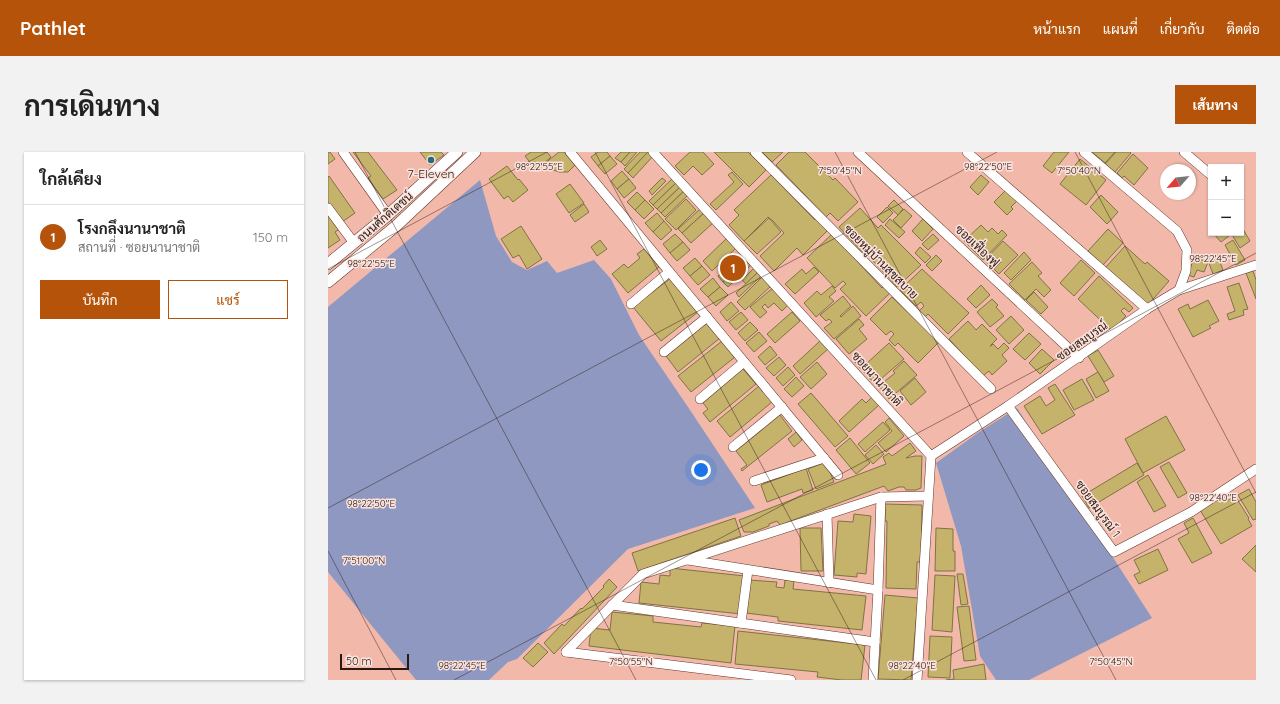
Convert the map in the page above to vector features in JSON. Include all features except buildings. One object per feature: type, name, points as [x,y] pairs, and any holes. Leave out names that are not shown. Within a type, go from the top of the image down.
[{"type":"main road","points":[[328,264],[388,215],[457,152]]},
{"type":"main road","name":"ถนนศักดิเดชน์","points":[[328,282],[396,226],[475,152]]},
{"type":"street","points":[[343,152],[388,215]]},
{"type":"street","points":[[570,152],[838,475]]},
{"type":"street","name":"ซอยนานาชาติ","points":[[653,152],[931,456]]},
{"type":"street","name":"ซอยหมู่บ้านสุขสบาย","points":[[755,152],[991,389]]},
{"type":"street","name":"ซอยเฟื่องฟู","points":[[858,152],[1079,358]]},
{"type":"street","points":[[967,152],[1147,309]]},
{"type":"street","points":[[1084,152],[1176,231],[1187,250],[1186,271],[1179,290]]},
{"type":"street","points":[[1184,152],[1208,172]]},
{"type":"street","points":[[328,208],[354,243]]},
{"type":"street","name":"ซอยสมบูรณ์","points":[[931,456],[1079,358],[1147,309],[1179,290],[1256,265]]},
{"type":"street","points":[[631,304],[669,272]]},
{"type":"street","points":[[664,352],[707,317]]},
{"type":"street","points":[[700,399],[744,362]]},
{"type":"street","name":"ซอยสมบูรณ์ 1","points":[[1008,406],[1114,552],[1190,512],[1256,469]]},
{"type":"street","points":[[733,447],[782,407]]},
{"type":"street","points":[[917,680],[931,456]]},
{"type":"street","points":[[754,481],[824,458]]},
{"type":"street","points":[[791,680],[566,652],[643,574],[881,497],[928,496]]},
{"type":"street","points":[[873,680],[881,497]]},
{"type":"street","points":[[827,514],[829,583]]},
{"type":"street","points":[[686,560],[878,590]]},
{"type":"street","points":[[741,623],[748,570]]},
{"type":"street","points":[[612,605],[875,642]]},
{"type":"shaded area","points":[[480,180],[496,236],[512,262],[527,270],[547,261],[557,273],[594,260],[611,279],[639,335],[755,508],[628,549],[517,659],[508,662],[489,680],[416,680],[328,572],[328,307]]},
{"type":"shaded area","points":[[1017,408],[1152,618],[1029,680],[996,680],[980,656],[961,546],[936,463],[979,432]]},
{"type":"place","name":"7-Eleven","points":[[431,160]]},
{"type":"place","name":"โรงกลึงนานาชาติ","points":[[733,268]]}]
